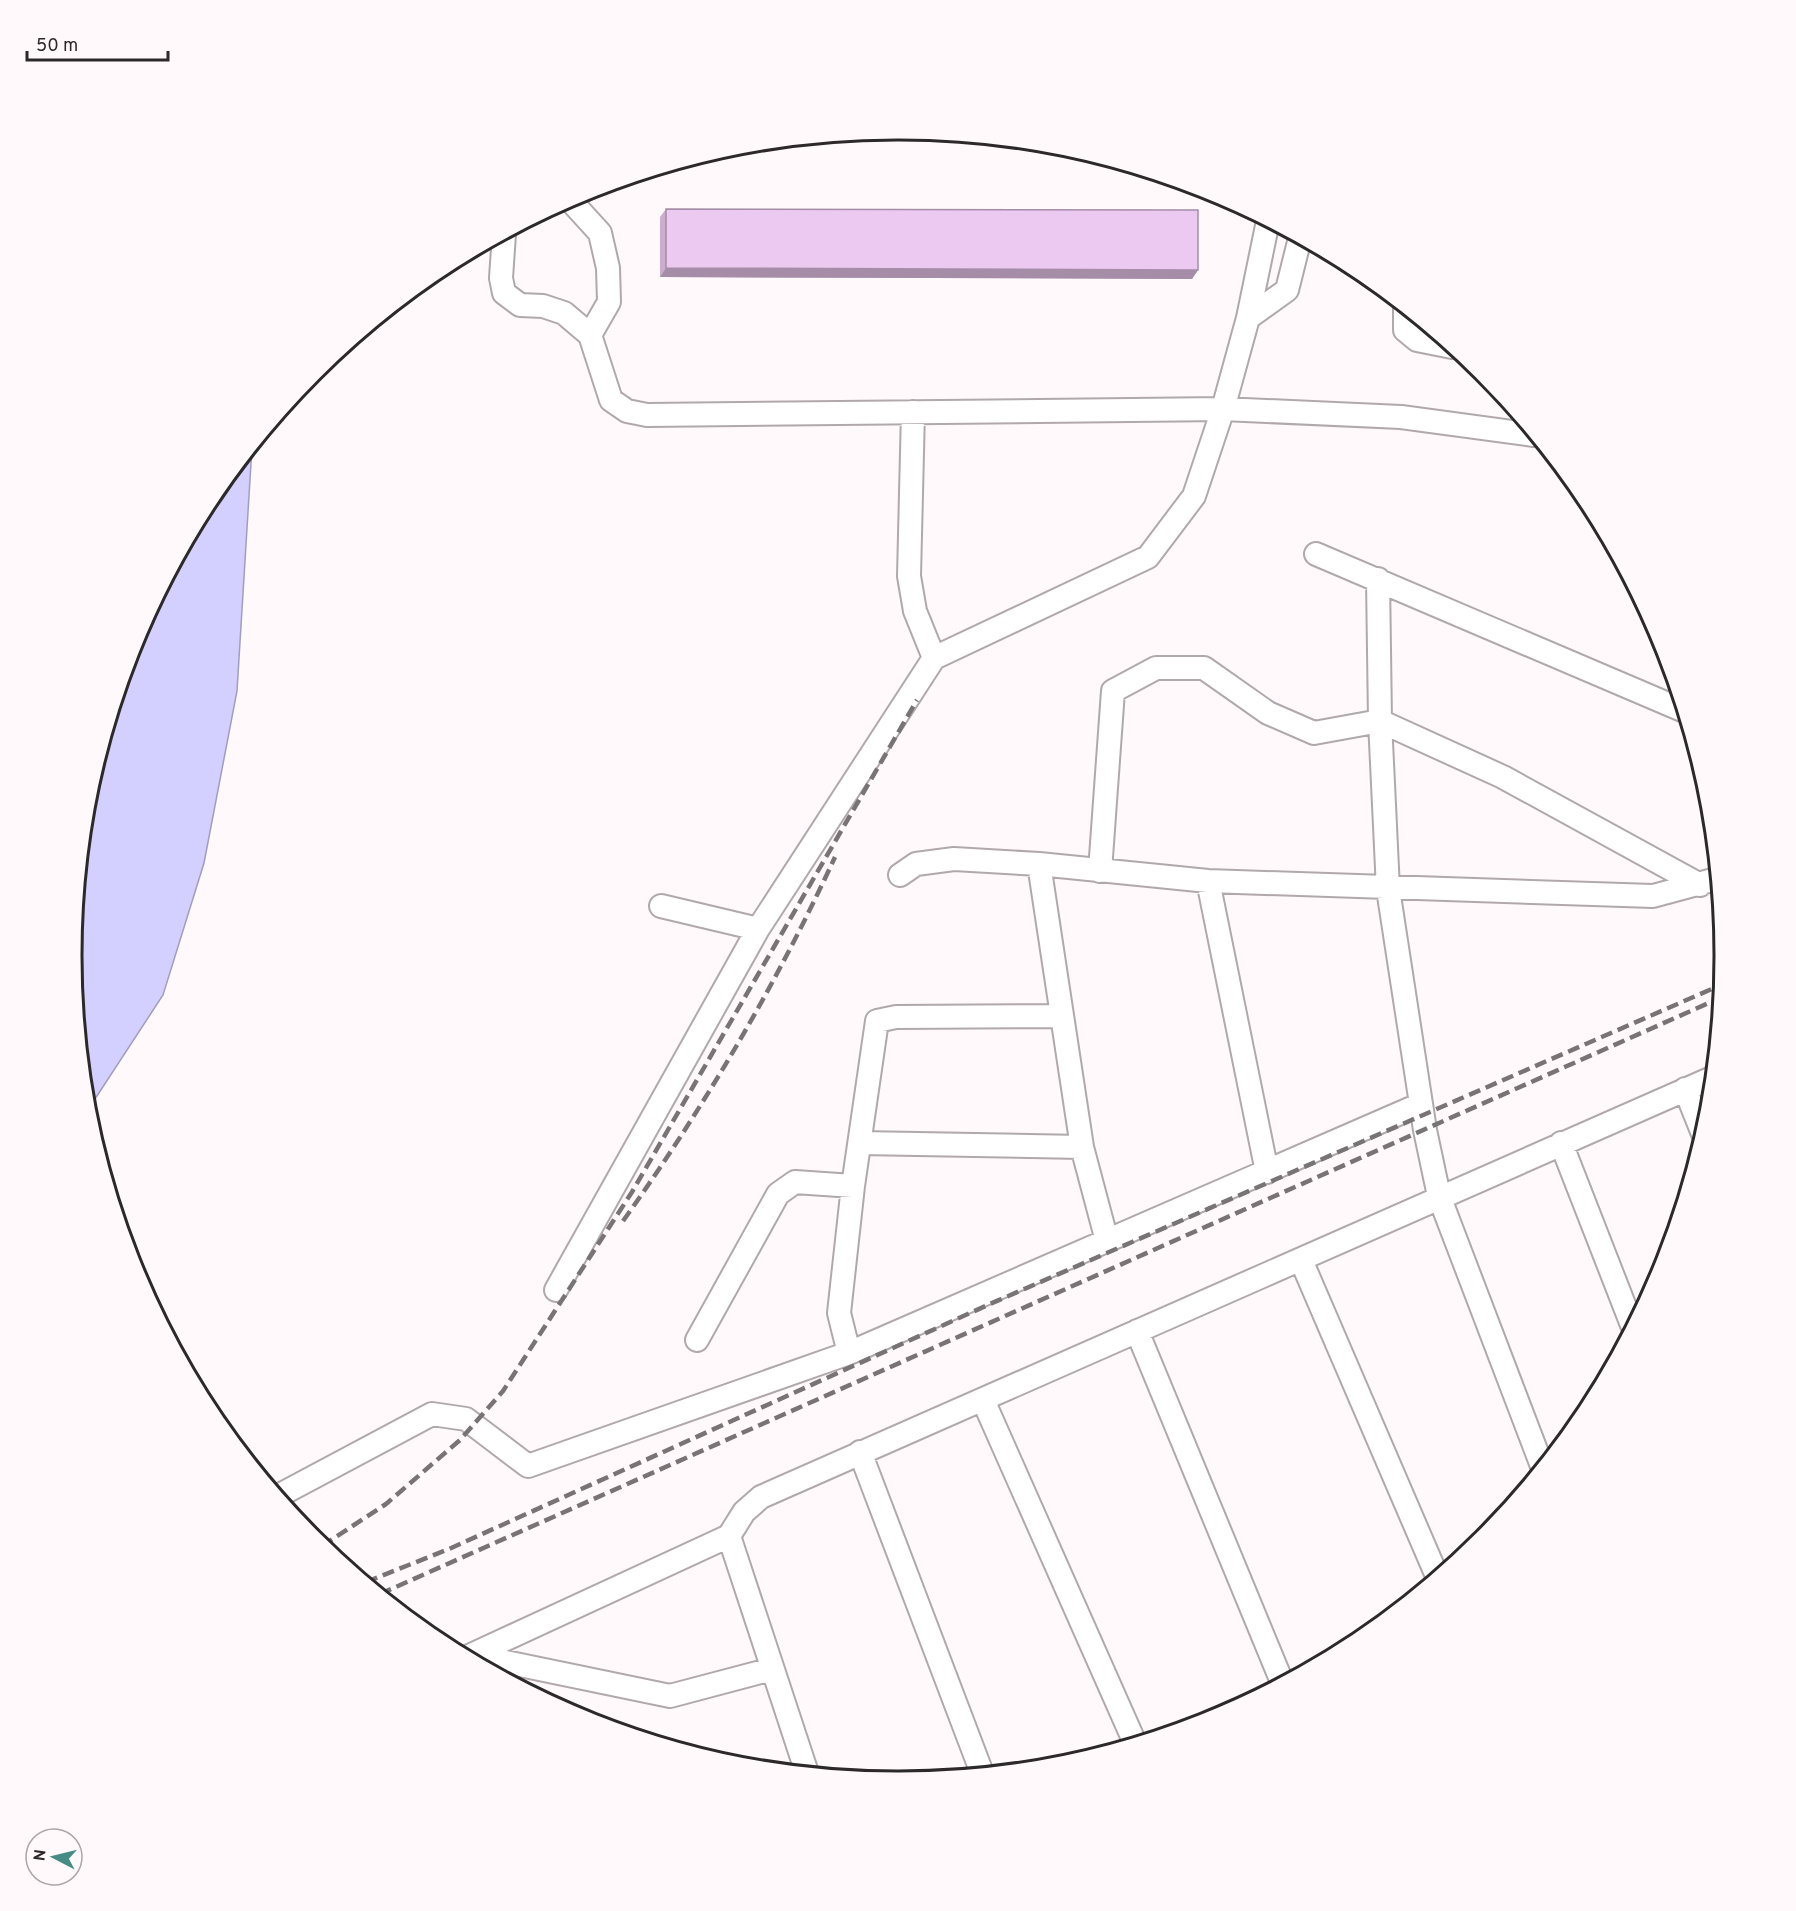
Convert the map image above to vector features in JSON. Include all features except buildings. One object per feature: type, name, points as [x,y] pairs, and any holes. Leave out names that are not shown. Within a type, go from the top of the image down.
[{"type":"street","points":[[575,207],[600,233],[608,268],[609,303],[590,335]]},
{"type":"street","points":[[556,1290],[759,929],[934,658],[1148,556],[1194,496],[1223,409],[1248,318],[1267,228]]},
{"type":"street","points":[[503,242],[501,278],[504,293],[520,305],[543,306],[564,313],[590,335],[611,400],[627,411],[647,415],[1223,409],[1401,417],[1524,434]]},
{"type":"street","points":[[1248,318],[1287,290],[1298,245]]},
{"type":"street","points":[[1405,318],[1405,330],[1417,340],[1438,344]]},
{"type":"street","points":[[913,412],[909,576],[915,611],[934,658]]},
{"type":"street","points":[[1316,554],[1674,707]]},
{"type":"street","points":[[1378,579],[1380,721],[1388,889],[1421,1104],[1439,1196],[1539,1459]]},
{"type":"street","points":[[1100,871],[1113,691],[1156,668],[1204,668],[1268,713],[1314,733],[1380,721],[1503,777],[1708,882]]},
{"type":"street","points":[[900,875],[916,864],[954,859],[1039,864],[1208,881],[1388,889],[1653,896],[1708,882]]},
{"type":"street","points":[[1039,864],[1082,1148],[1107,1241]]},
{"type":"street","points":[[1208,881],[1267,1172]]},
{"type":"street","points":[[661,906],[759,929]]},
{"type":"street","points":[[849,1353],[839,1313],[874,1027],[880,1019],[1062,1016]]},
{"type":"street","points":[[476,1653],[729,1536],[744,1512],[761,1497],[1301,1260],[1439,1196],[1704,1081]]},
{"type":"street","points":[[1684,1089],[1697,1120]]},
{"type":"street","points":[[285,1492],[432,1414],[465,1419],[528,1466],[849,1353],[1421,1104]]},
{"type":"street","points":[[860,1143],[1082,1148]]},
{"type":"street","points":[[1561,1143],[1629,1317]]},
{"type":"street","points":[[697,1340],[778,1194],[795,1182],[853,1186]]},
{"type":"street","points":[[1301,1260],[1434,1570]]},
{"type":"street","points":[[1137,1331],[1280,1676]]},
{"type":"street","points":[[983,1400],[1132,1736]]},
{"type":"street","points":[[860,1452],[979,1766]]},
{"type":"street","points":[[729,1536],[804,1765]]},
{"type":"street","points":[[485,1659],[670,1696],[772,1669]]},
{"type":"shaded area","points":[[251,459],[237,691],[204,863],[163,995],[95,1099],[84,1009],[82,955],[84,902],[89,849],[110,744],[145,643],[167,595],[220,502]]},
{"type":"railway","points":[[330,1541],[386,1504],[460,1440],[503,1391],[632,1192],[917,700]]},
{"type":"railway","points":[[623,1221],[682,1134],[738,1044],[789,952],[835,857]]},
{"type":"railway","points":[[373,1579],[449,1549],[990,1304],[1713,989]]},
{"type":"railway","points":[[388,1591],[1712,1001]]}]
